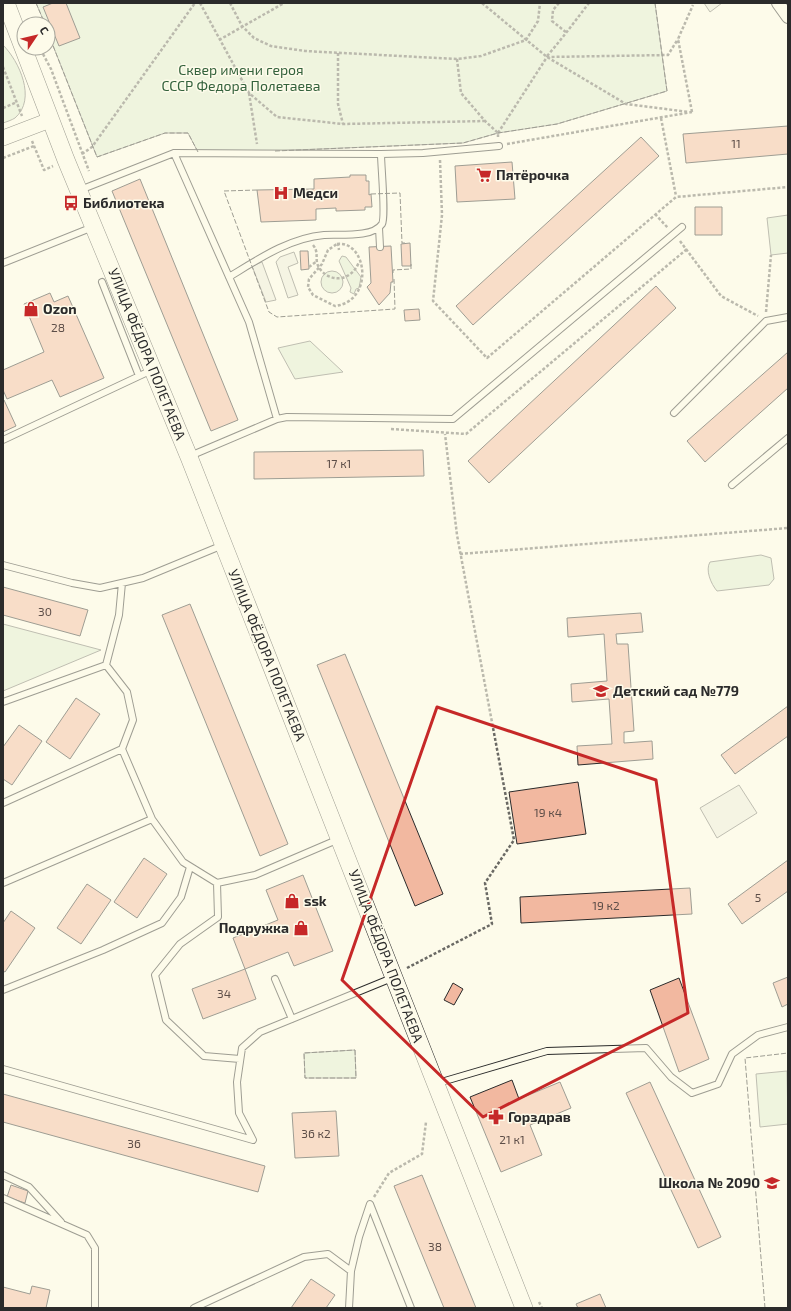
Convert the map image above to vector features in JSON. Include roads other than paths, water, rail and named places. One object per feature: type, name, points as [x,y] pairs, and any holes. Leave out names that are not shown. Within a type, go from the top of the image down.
[{"type":"main road","name":"УЛИЦА ФЁДОРА ПОЛЕТАЕВА","points":[[6,12],[94,227],[146,373],[189,457],[340,839],[401,972],[436,1084],[524,1308]]},
{"type":"street","points":[[778,3],[788,17]]},
{"type":"street","points":[[3,138],[50,120]]},
{"type":"lane","points":[[79,190],[174,153],[381,154],[499,146]]},
{"type":"lane","points":[[174,153],[248,322],[277,419]]},
{"type":"lane","points":[[229,277],[270,253],[306,239],[323,235],[369,233],[379,228],[384,220],[381,154]]},
{"type":"lane","points":[[3,264],[94,227]]},
{"type":"lane","points":[[189,457],[277,419],[287,417],[453,419],[682,227]]},
{"type":"lane","points":[[379,228],[380,247]]},
{"type":"lane","points":[[3,440],[146,373],[102,282]]},
{"type":"lane","points":[[674,413],[766,321],[788,317]]},
{"type":"lane","points":[[732,485],[788,438]]},
{"type":"lane","points":[[3,565],[72,583],[100,588],[143,578],[224,545]]},
{"type":"lane","points":[[106,665],[119,615],[122,583]]},
{"type":"lane","points":[[3,702],[106,665]]},
{"type":"lane","points":[[106,665],[127,692],[133,720],[122,749],[152,819],[183,862],[217,883],[254,875],[340,839]]},
{"type":"lane","points":[[3,803],[122,749]]},
{"type":"lane","points":[[3,883],[152,819]]},
{"type":"lane","points":[[3,990],[103,950],[162,923],[181,897],[190,867]]},
{"type":"lane","points":[[217,883],[218,917],[180,944],[155,975],[166,1020],[204,1056],[240,1059]]},
{"type":"lane","points":[[3,1068],[253,1140],[239,1113],[237,1082],[242,1048],[260,1032],[401,972]]},
{"type":"lane","points":[[275,979],[292,1019]]},
{"type":"lane","points":[[436,1084],[547,1051],[646,1048],[672,1077],[692,1093],[718,1084],[732,1054],[758,1035],[788,1027]]},
{"type":"lane","points":[[3,1175],[29,1187],[63,1224]]},
{"type":"lane","points":[[3,1198],[87,1234],[95,1248],[95,1308]]},
{"type":"lane","points":[[349,1308],[351,1271],[359,1237],[370,1204],[411,1308]]},
{"type":"lane","points":[[194,1308],[304,1257],[328,1254],[351,1271]]},
{"type":"place","name":"Пятёрочка","points":[[484,175]]},
{"type":"place","name":"Медси","points":[[281,193]]},
{"type":"place","name":"Библиотека","points":[[71,203]]},
{"type":"place","name":"Ozon","points":[[31,309]]},
{"type":"place","name":"Детский сад №779","points":[[601,691]]},
{"type":"place","name":"ssk","points":[[292,901]]},
{"type":"place","name":"Подружка","points":[[301,928]]},
{"type":"place","name":"Горздрав","points":[[496,1117]]},
{"type":"place","name":"Школа № 2090","points":[[772,1183]]},
{"type":"park label","name":"Сквер имени героя СССР Федора Полетаева","points":[[241,78]]}]
